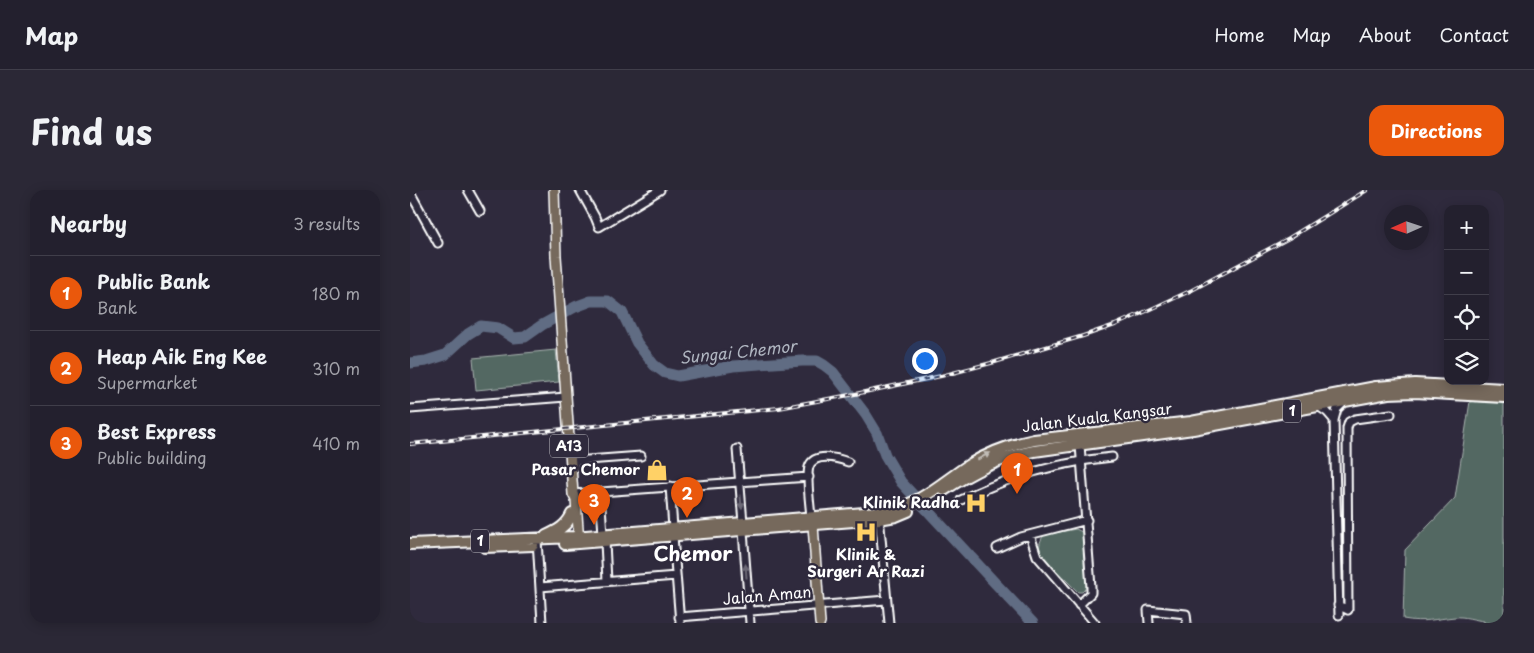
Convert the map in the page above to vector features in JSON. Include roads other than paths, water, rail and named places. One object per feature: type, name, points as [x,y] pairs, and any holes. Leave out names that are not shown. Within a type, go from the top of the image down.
[{"type":"highway","name":"Jalan Kuala Kangsar","points":[[931,495],[981,458],[1000,448],[1016,443],[1053,437],[1198,421],[1376,387],[1408,384],[1504,389]]},
{"type":"highway","name":"Jalan Kuala Kangsar","points":[[410,544],[576,540],[811,523],[879,516],[910,507],[1003,458],[1023,453],[1193,429],[1377,394],[1408,392],[1504,397]]},
{"type":"highway","points":[[1016,443],[1069,440],[1080,444],[1088,438],[1107,432]]},
{"type":"highway","points":[[538,541],[559,530],[570,520],[572,514]]},
{"type":"highway","name":"Jalan Kuala Kangsar","points":[[410,550],[538,541]]},
{"type":"main road","name":"A13","points":[[549,190],[575,494]]},
{"type":"main road","name":"A13","points":[[554,190],[556,256]]},
{"type":"main road","points":[[575,494],[571,500],[576,540]]},
{"type":"main road","points":[[575,494],[576,540]]},
{"type":"main road","points":[[811,523],[816,623]]},
{"type":"main road","points":[[816,606],[820,623]]},
{"type":"street","points":[[468,190],[480,211]]},
{"type":"street","points":[[580,190],[599,227],[660,190]]},
{"type":"street","points":[[410,192],[413,206],[438,243]]},
{"type":"street","points":[[410,409],[566,397]]},
{"type":"street","points":[[1339,615],[1334,420],[1337,409],[1346,400]]},
{"type":"street","points":[[1318,406],[1334,420]]},
{"type":"street","points":[[1338,605],[1348,610],[1347,428],[1349,422],[1355,419],[1391,414]]},
{"type":"street","points":[[1079,605],[1091,593],[1080,444]]},
{"type":"street","points":[[737,449],[750,623]]},
{"type":"street","points":[[1335,456],[1347,454]]},
{"type":"street","points":[[640,456],[574,461],[575,494],[809,476]]},
{"type":"street","points":[[961,500],[999,482],[1082,460],[1112,457]]},
{"type":"street","points":[[811,523],[809,466],[813,460],[820,458],[835,458],[848,462]]},
{"type":"street","points":[[670,486],[679,620]]},
{"type":"street","points":[[600,492],[608,581]]},
{"type":"street","points":[[879,516],[889,623]]},
{"type":"street","points":[[997,548],[1030,535],[1086,520]]},
{"type":"street","points":[[1030,535],[1037,556],[1095,623]]},
{"type":"street","points":[[538,541],[542,623]]},
{"type":"street","points":[[540,587],[676,576]]},
{"type":"street","name":"Jalan Aman","points":[[679,620],[886,600]]},
{"type":"street","points":[[1149,623],[1148,610],[1186,614],[1187,623]]},
{"type":"waterway","name":"Sungai Chemor","points":[[410,363],[426,361],[445,355],[468,334],[481,326],[498,328],[514,338],[525,337],[542,325],[575,307],[591,301],[608,301],[622,312],[637,343],[654,365],[665,373],[678,376],[733,366],[817,361],[833,372],[866,415],[877,433],[885,455],[901,482],[1033,623]]},
{"type":"railway","points":[[410,444],[779,408],[941,376],[995,362],[1083,336],[1149,310],[1192,290],[1289,238],[1367,190]]},
{"type":"place","name":"Pasar Chemor","points":[[657,470]]},
{"type":"place","name":"Public Bank","points":[[1017,494]]},
{"type":"place","name":"Klinik Radha","points":[[976,503]]},
{"type":"place","name":"Heap Aik Eng Kee","points":[[687,518]]},
{"type":"place","name":"Best Express","points":[[594,525]]},
{"type":"place","name":"Klinik & Surgeri Ar Razi","points":[[866,532]]},
{"type":"district","name":"Chemor","points":[[693,554]]}]
